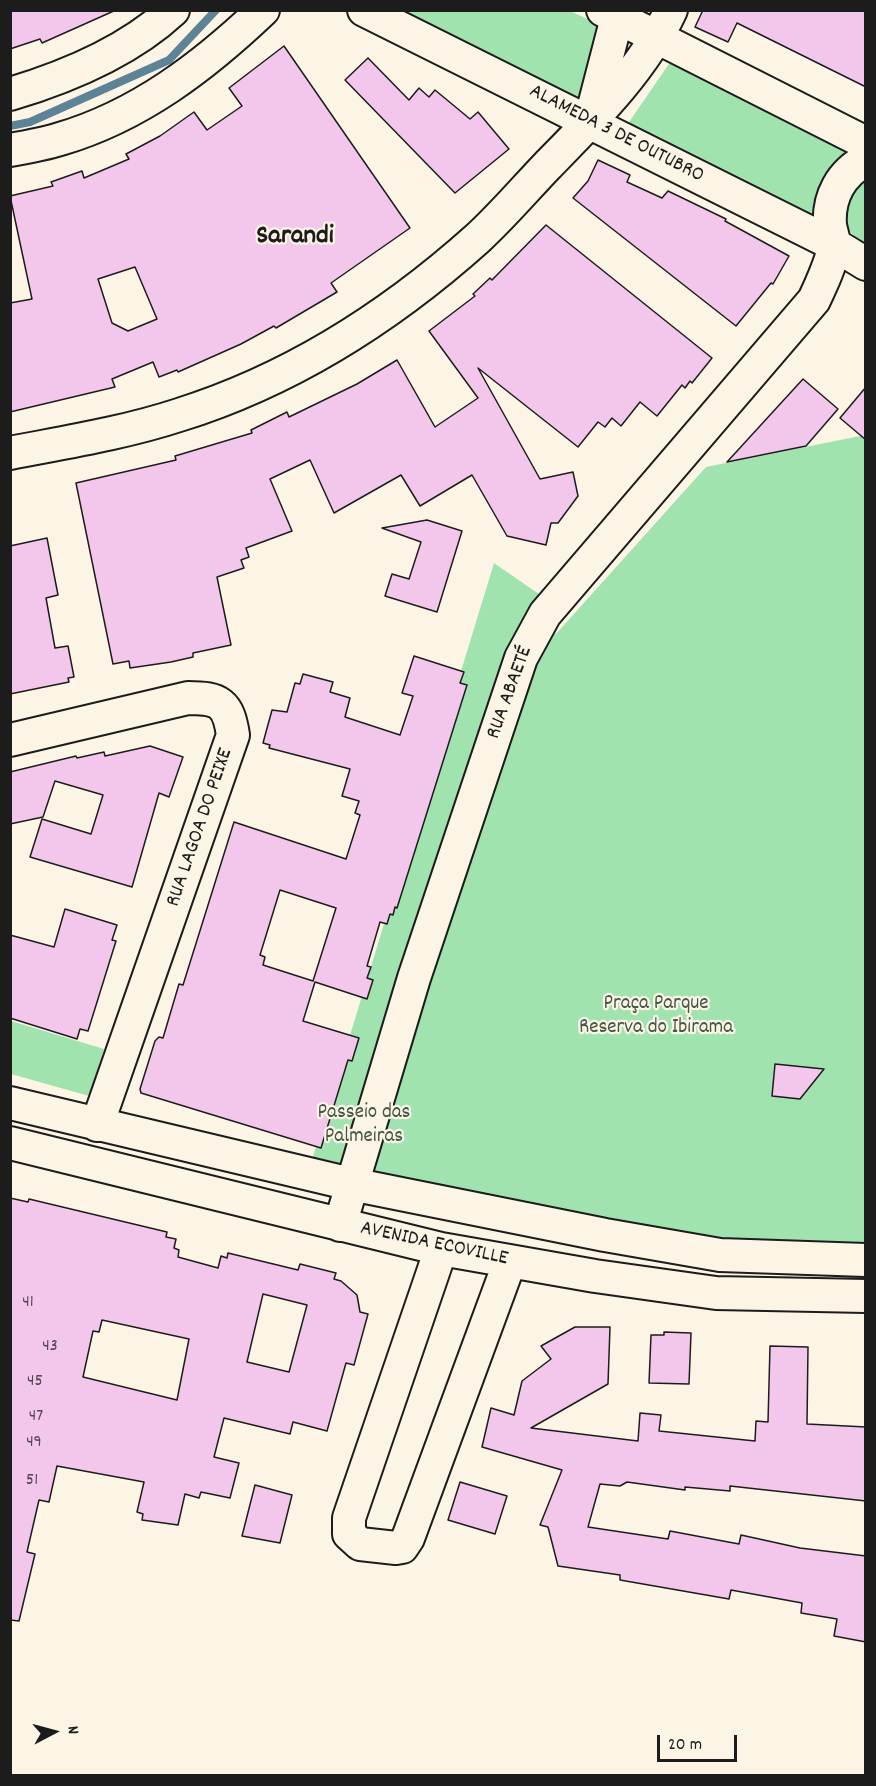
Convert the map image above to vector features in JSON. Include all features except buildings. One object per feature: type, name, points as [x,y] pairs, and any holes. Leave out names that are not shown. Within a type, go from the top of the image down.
[{"type":"street","points":[[10,94],[40,85],[92,63],[154,28],[173,10]]},
{"type":"street","points":[[10,150],[60,140],[116,117],[180,81],[219,51],[263,10]]},
{"type":"street","name":"ALAMEDA 3 DE OUTUBRO","points":[[363,10],[591,121],[835,245],[866,264]]},
{"type":"street","points":[[10,453],[127,429],[179,415],[250,390],[329,349],[402,300],[478,237],[591,121],[658,39],[671,10]]},
{"type":"street","points":[[591,121],[613,13],[658,39],[866,143]]},
{"type":"street","points":[[835,245],[830,218],[832,196],[843,177],[866,160]]},
{"type":"street","name":"RUA ABAETÉ","points":[[340,1225],[414,978],[521,658],[532,634],[545,614],[814,300],[826,274],[835,245]]},
{"type":"street","name":"RUA LAGOA DO PEIXE","points":[[10,740],[188,698],[206,698],[220,702],[230,716],[233,735],[97,1125]]},
{"type":"street","name":"AVENIDA ECOVILLE","points":[[10,1103],[351,1184],[605,1235],[720,1255],[866,1260]]},
{"type":"street","name":"AVENIDA ECOVILLE","points":[[10,1143],[441,1249],[595,1276],[716,1293],[866,1296]]},
{"type":"street","points":[[595,1276],[605,1235]]},
{"type":"street","points":[[441,1249],[349,1518],[349,1534],[360,1544],[396,1548],[402,1547],[408,1538],[510,1261]]},
{"type":"green space","points":[[389,11],[570,11],[607,28],[577,99]]},
{"type":"green space","points":[[673,58],[855,148],[820,226],[627,125]]},
{"type":"green space","points":[[865,173],[865,246],[848,230],[844,217],[847,191]]},
{"type":"green space","name":"Praça Parque Reserva do Ibirama","points":[[865,435],[865,1244],[722,1244],[312,1160],[494,563],[562,610],[555,635],[706,467]]},
{"type":"green space","points":[[11,1021],[104,1049],[89,1096],[11,1074]]},
{"type":"waterway","points":[[10,126],[30,122],[169,60],[216,10]]},
{"type":"district","name":"Sarandi","points":[[295,238]]},
{"type":"park label","name":"Passeio das Palmeiras","points":[[364,1126]]}]
